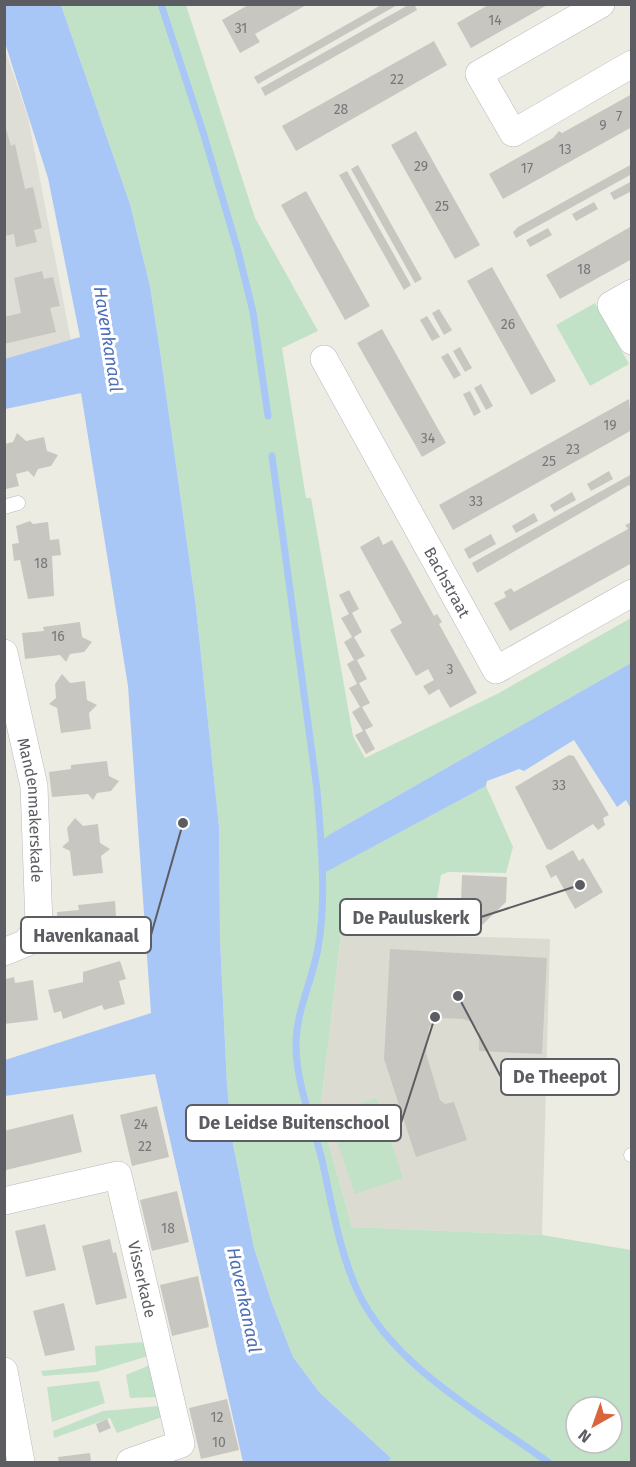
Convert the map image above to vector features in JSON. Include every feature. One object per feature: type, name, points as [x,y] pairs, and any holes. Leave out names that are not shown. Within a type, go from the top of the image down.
[{"type":"street","points":[[601,4],[479,74],[513,133],[632,64]]},
{"type":"street","points":[[632,292],[611,304],[632,341]]},
{"type":"street","name":"Bachstraat","points":[[324,359],[496,670],[632,593]]},
{"type":"street","name":"Mandenmakerskade","points":[[4,653],[34,786],[39,925],[26,942],[4,952]]},
{"type":"street","name":"Visserkade","points":[[4,1201],[118,1175],[181,1444],[130,1462]]},
{"type":"street","points":[[4,1371],[10,1420],[21,1462]]},
{"type":"shaded area","points":[[4,47],[28,117],[81,393],[5,409]]},
{"type":"shaded area","points":[[341,933],[550,939],[542,1235],[352,1227],[320,1113]]},
{"type":"green space","points":[[61,5],[186,5],[255,218],[318,331],[282,348],[306,498],[311,498],[353,736],[365,758],[497,694],[631,618],[631,663],[332,833],[401,831],[486,786],[513,847],[506,873],[448,872],[441,875],[437,898],[376,907],[353,933],[341,933],[320,1113],[352,1227],[542,1235],[631,1250],[631,1462],[388,1462],[391,1458],[320,1393],[293,1357],[254,1248],[233,1144],[227,1085],[220,939],[219,826],[196,607],[150,286],[130,204]]},
{"type":"green space","points":[[595,303],[629,364],[590,386],[556,325]]},
{"type":"green space","points":[[376,1098],[403,1178],[355,1194],[328,1115]]},
{"type":"green space","points":[[145,1342],[148,1356],[96,1372],[43,1376],[41,1371],[96,1365],[95,1346]]},
{"type":"green space","points":[[150,1365],[158,1397],[130,1398],[126,1375]]},
{"type":"green space","points":[[99,1381],[105,1403],[52,1422],[47,1387]]},
{"type":"green space","points":[[159,1406],[162,1417],[117,1433],[110,1418],[54,1438],[53,1431],[103,1411]]},
{"type":"water","points":[[5,4],[61,5],[130,204],[150,286],[196,607],[219,826],[220,939],[227,1085],[233,1144],[254,1248],[293,1357],[320,1393],[391,1458],[388,1462],[243,1462],[155,1074],[5,1096],[5,1060],[151,1013],[128,686],[81,393],[5,409],[5,359],[80,337],[48,178],[5,43]]},
{"type":"water","points":[[631,663],[631,809],[626,800],[617,807],[574,740],[524,771],[519,769],[487,781],[486,786],[322,874],[321,841],[332,833]]},
{"type":"building","points":[[250,4],[308,4],[255,34],[260,42],[240,53],[222,20]]},
{"type":"building","points":[[383,4],[399,4],[258,84],[254,77]]},
{"type":"building","points":[[410,4],[414,4],[417,10],[265,96],[261,88]]},
{"type":"building","points":[[490,4],[549,4],[471,48],[457,23]]},
{"type":"building","points":[[434,41],[447,65],[296,151],[282,126]]},
{"type":"building","points":[[632,94],[632,127],[503,199],[489,174],[553,138],[559,131],[562,133]]},
{"type":"building","points":[[4,122],[11,146],[15,144],[25,189],[33,187],[42,228],[34,230],[37,242],[16,247],[14,234],[4,236]]},
{"type":"building","points":[[416,131],[480,245],[455,259],[391,145]]},
{"type":"building","points":[[632,164],[632,174],[516,238],[513,232],[518,227]]},
{"type":"building","points":[[358,165],[422,279],[415,283],[351,169]]},
{"type":"building","points":[[347,171],[411,285],[404,290],[339,175]]},
{"type":"building","points":[[632,181],[632,191],[614,200],[610,193]]},
{"type":"building","points":[[306,191],[370,306],[345,320],[281,205]]},
{"type":"building","points":[[594,202],[598,209],[576,221],[572,214]]},
{"type":"building","points":[[632,226],[632,259],[560,299],[546,275]]},
{"type":"building","points":[[548,228],[552,235],[530,247],[526,240]]},
{"type":"building","points":[[492,267],[556,381],[531,395],[467,281]]},
{"type":"building","points":[[42,271],[44,279],[53,277],[60,306],[50,308],[56,332],[4,344],[4,317],[21,313],[14,278]]},
{"type":"building","points":[[439,309],[452,330],[444,335],[432,313]]},
{"type":"building","points":[[427,316],[440,337],[432,341],[420,320]]},
{"type":"building","points":[[382,329],[446,443],[422,457],[357,343]]},
{"type":"building","points":[[460,347],[472,368],[465,372],[453,351]]},
{"type":"building","points":[[448,353],[461,375],[454,379],[441,357]]},
{"type":"building","points":[[481,384],[493,406],[486,410],[474,388]]},
{"type":"building","points":[[470,391],[481,412],[474,416],[463,394]]},
{"type":"building","points":[[629,399],[632,430],[453,530],[439,505]]},
{"type":"building","points":[[17,433],[26,441],[44,437],[47,451],[58,455],[51,466],[38,469],[34,477],[28,471],[16,474],[19,486],[6,489],[5,444],[13,442]]},
{"type":"building","points":[[609,471],[613,479],[591,491],[587,484]]},
{"type":"building","points":[[632,474],[632,490],[629,485],[477,573],[472,563]]},
{"type":"building","points":[[572,492],[576,500],[554,512],[550,505]]},
{"type":"building","points":[[534,513],[538,521],[516,533],[512,526]]},
{"type":"building","points":[[30,521],[33,524],[48,522],[50,540],[59,539],[61,555],[52,556],[54,596],[28,599],[20,560],[14,561],[12,544],[19,543],[16,526]]},
{"type":"building","points":[[632,522],[632,563],[510,631],[494,603],[506,597],[504,592],[511,588],[514,592],[628,529],[625,525]]},
{"type":"building","points":[[491,534],[496,544],[469,559],[464,549]]},
{"type":"building","points":[[379,536],[383,545],[392,540],[434,616],[437,614],[442,622],[439,624],[477,693],[450,708],[439,689],[429,695],[423,686],[434,680],[428,669],[416,676],[390,630],[402,623],[360,547]]},
{"type":"building","points":[[349,590],[359,609],[352,613],[362,632],[354,637],[365,656],[357,660],[367,679],[359,683],[370,703],[362,707],[373,726],[365,730],[375,749],[366,754],[355,735],[363,731],[352,712],[360,707],[349,688],[357,684],[347,664],[354,660],[344,642],[352,637],[341,618],[349,614],[339,595]]},
{"type":"building","points":[[80,622],[82,637],[92,642],[84,652],[70,654],[66,662],[60,655],[25,659],[22,633],[44,631],[43,627]]},
{"type":"building","points":[[62,674],[70,683],[85,681],[87,700],[97,705],[89,713],[91,729],[61,733],[57,708],[49,704],[56,698],[55,684]]},
{"type":"building","points":[[569,755],[574,756],[609,815],[603,818],[605,825],[598,830],[593,824],[551,850],[547,849],[515,787]]},
{"type":"building","points":[[107,761],[109,776],[119,781],[111,791],[97,793],[93,800],[88,794],[52,797],[49,772],[71,769],[71,765]]},
{"type":"building","points":[[75,818],[83,826],[98,824],[100,843],[110,849],[101,856],[103,873],[73,876],[70,851],[62,847],[69,841],[67,828]]},
{"type":"building","points":[[573,850],[579,861],[583,858],[603,892],[575,909],[556,875],[551,878],[545,866]]},
{"type":"building","points":[[462,875],[507,877],[506,902],[478,929],[442,928],[443,900],[461,901]]},
{"type":"building","points":[[115,901],[116,916],[126,921],[118,931],[105,933],[101,941],[95,934],[59,937],[57,912],[79,910],[78,905]]},
{"type":"building","points":[[390,949],[547,958],[542,1054],[479,1051],[479,1031],[472,1022],[463,1019],[443,1018],[429,1027],[426,1053],[440,1100],[445,1104],[454,1102],[467,1140],[416,1157],[384,1059]]},
{"type":"building","points":[[120,961],[126,979],[119,981],[125,1004],[104,1010],[102,1005],[63,1019],[61,1011],[54,1013],[48,990],[83,982],[83,972]]},
{"type":"building","points":[[4,975],[6,979],[14,977],[15,983],[33,980],[38,1020],[4,1024]]},
{"type":"building","points":[[157,1106],[169,1157],[132,1166],[120,1115]]},
{"type":"building","points":[[73,1114],[82,1152],[6,1170],[4,1131]]},
{"type":"building","points":[[177,1191],[189,1242],[152,1251],[140,1200]]},
{"type":"building","points":[[45,1224],[56,1270],[26,1277],[15,1231]]},
{"type":"building","points":[[110,1239],[113,1253],[116,1252],[127,1298],[96,1305],[82,1246]]},
{"type":"building","points":[[198,1276],[209,1327],[172,1336],[160,1285]]},
{"type":"building","points":[[64,1303],[75,1350],[45,1356],[33,1311]]},
{"type":"building","points":[[227,1399],[239,1450],[201,1459],[189,1408]]},
{"type":"building","points":[[107,1419],[111,1428],[99,1433],[96,1424]]},
{"type":"building","points":[[90,1453],[91,1462],[59,1462],[58,1457]]},
{"type":"waterway","points":[[161,4],[203,132],[238,251],[253,312],[268,416]]},
{"type":"waterway","points":[[272,456],[317,790],[322,869],[321,929],[315,961],[301,1008],[297,1032],[297,1060],[302,1089],[322,1160],[341,1244],[358,1292],[373,1318],[393,1343],[442,1387],[548,1462]]},
{"type":"place","name":"Havenkanaal","points":[[183,823]]},
{"type":"place","name":"De Pauluskerk","points":[[580,885]]},
{"type":"place","name":"De Theepot","points":[[458,996]]},
{"type":"place","name":"De Leidse Buitenschool","points":[[435,1017]]}]
